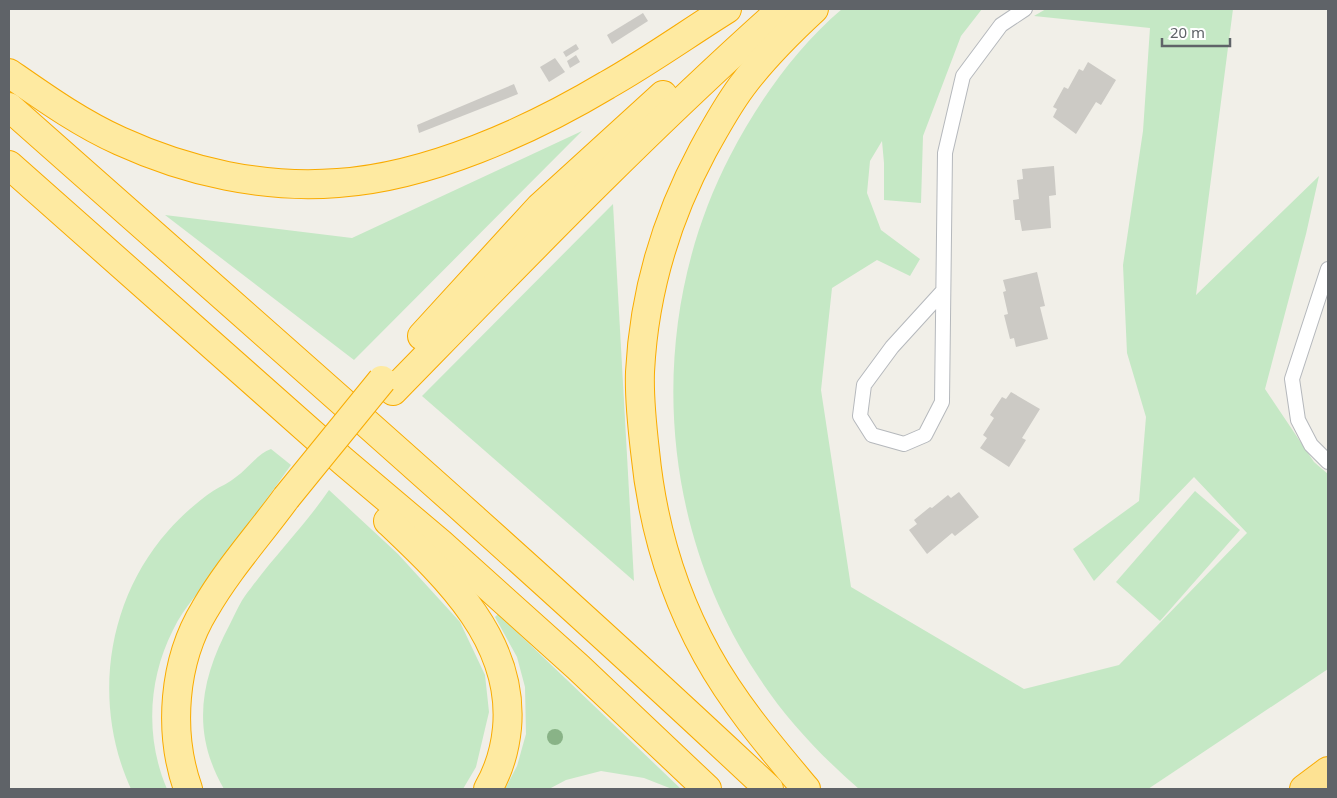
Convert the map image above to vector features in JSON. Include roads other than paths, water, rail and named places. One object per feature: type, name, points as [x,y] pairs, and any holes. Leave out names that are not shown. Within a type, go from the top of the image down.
[{"type":"highway","points":[[9,73],[82,122],[120,141],[160,157],[201,170],[254,181],[298,184],[339,183],[381,177],[426,167],[477,149],[564,109],[607,85],[727,9]]},
{"type":"highway","points":[[188,789],[179,754],[177,727],[177,700],[180,674],[194,628],[228,574],[540,206],[713,50],[766,9]]},
{"type":"highway","points":[[388,385],[725,60],[782,9]]},
{"type":"highway","points":[[806,789],[752,724],[726,688],[706,654],[674,582],[656,524],[646,467],[641,419],[640,374],[649,296],[660,251],[679,198],[723,113],[742,86],[765,58],[814,9]]},
{"type":"highway","points":[[9,107],[402,454],[639,667],[769,789]]},
{"type":"highway","points":[[9,165],[343,461],[440,543],[578,667],[707,789]]},
{"type":"highway","points":[[9,185],[372,506],[425,558],[470,610],[485,630],[495,650],[503,672],[507,694],[506,739],[501,761],[488,789]]},
{"type":"highway","points":[[208,789],[198,762],[192,722],[195,682],[200,661],[215,622],[291,502]]},
{"type":"highway","points":[[1304,789],[1328,771]]},
{"type":"lane","points":[[944,291],[892,348],[864,385],[860,416],[872,436],[904,444],[925,435],[942,402],[944,291],[945,154],[962,76],[1001,25],[1025,9]]},
{"type":"lane","points":[[1328,269],[1292,380],[1298,420],[1311,445],[1328,462]]}]
